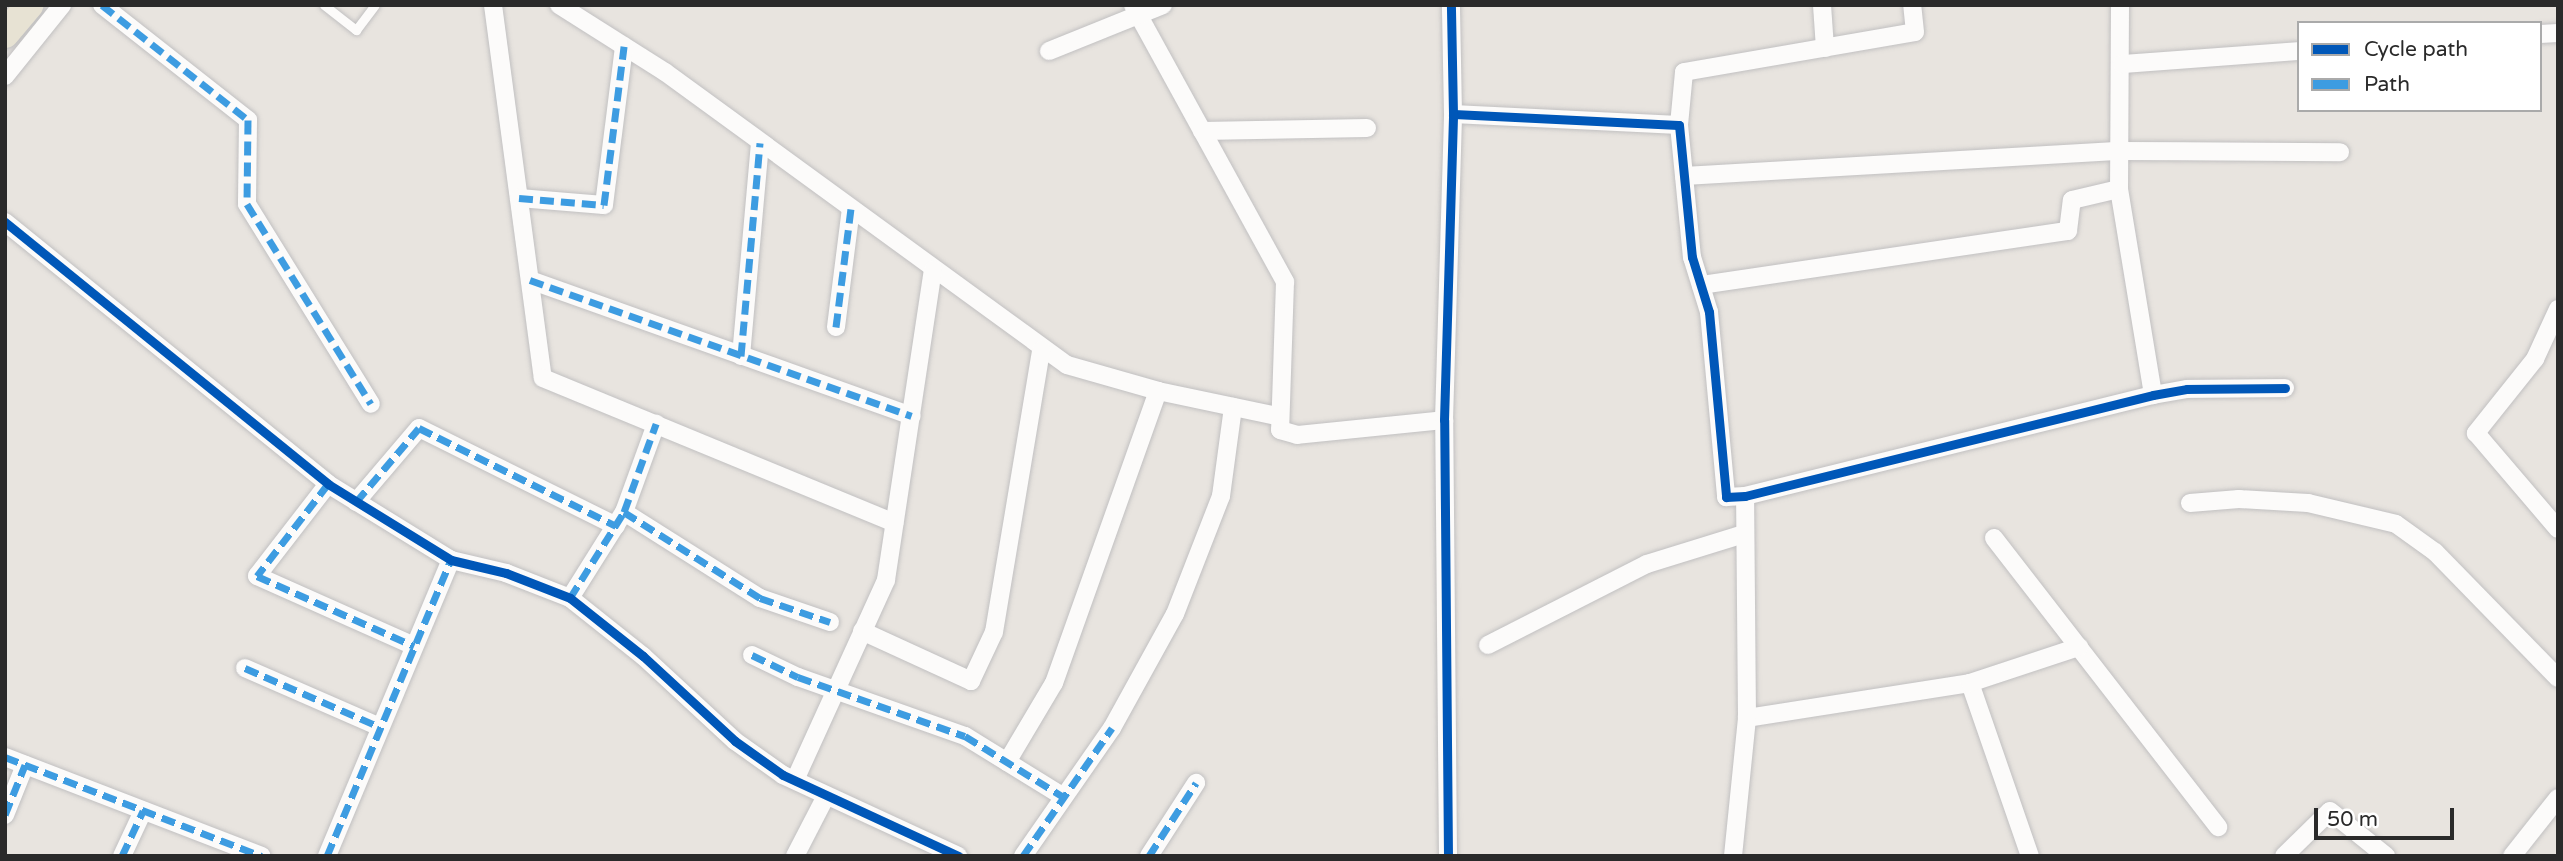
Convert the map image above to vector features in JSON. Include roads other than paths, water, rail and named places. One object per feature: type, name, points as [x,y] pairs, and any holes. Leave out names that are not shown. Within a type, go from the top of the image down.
[{"type":"main road","points":[[5,34],[29,5]]},
{"type":"street","points":[[5,76],[62,5]]},
{"type":"street","points":[[102,5],[248,120],[247,204],[371,404]]},
{"type":"street","points":[[493,5],[543,377],[894,523]]},
{"type":"street","points":[[559,5],[624,46],[760,143],[1041,350],[1068,365],[1158,391],[1277,416]]},
{"type":"street","points":[[1049,51],[1135,10],[1163,5]]},
{"type":"street","points":[[1447,856],[1444,420],[1453,114],[1451,5]]},
{"type":"street","points":[[1822,5],[1825,48]]},
{"type":"street","points":[[1912,5],[1914,32],[1684,72],[1679,125],[1692,257],[1709,312],[1726,497],[1745,496],[2153,395],[2187,389],[2285,388]]},
{"type":"street","points":[[2120,5],[2122,64],[2119,189],[2153,395]]},
{"type":"street","points":[[1135,10],[1285,282],[1277,416],[1280,430],[1290,435],[1444,420]]},
{"type":"street","points":[[519,198],[604,205],[624,46]]},
{"type":"street","points":[[2122,64],[2297,51]]},
{"type":"street","points":[[1453,114],[1679,125]]},
{"type":"street","points":[[1202,131],[1367,128]]},
{"type":"street","points":[[741,356],[760,143]]},
{"type":"street","points":[[1684,176],[2120,151],[2340,152]]},
{"type":"street","points":[[1701,285],[2068,231],[2073,200],[2119,189]]},
{"type":"street","points":[[836,327],[850,209]]},
{"type":"street","points":[[5,222],[328,484],[451,560],[506,573],[570,598],[736,741],[795,780],[958,856]]},
{"type":"street","points":[[795,780],[886,580],[933,270]]},
{"type":"street","points":[[530,280],[911,416]]},
{"type":"street","points":[[2558,309],[2535,359],[2476,433],[2558,529]]},
{"type":"street","points":[[862,631],[971,681],[993,632],[1041,350]]},
{"type":"street","points":[[1007,762],[1054,684],[1158,391]]},
{"type":"street","points":[[1023,856],[1062,796],[1112,728],[1175,614],[1221,496],[1233,407]]},
{"type":"street","points":[[570,598],[620,519],[656,424]]},
{"type":"street","points":[[356,502],[419,428],[620,519],[760,598],[830,622]]},
{"type":"street","points":[[328,484],[257,576],[414,646]]},
{"type":"street","points":[[1734,856],[1747,718],[1745,496]]},
{"type":"street","points":[[2190,503],[2239,499],[2308,503],[2396,524],[2435,552],[2558,678]]},
{"type":"street","points":[[1488,645],[1647,564],[1744,534]]},
{"type":"street","points":[[1994,538],[2218,827]]},
{"type":"street","points":[[327,856],[451,560]]},
{"type":"street","points":[[1747,718],[1970,683],[2079,647]]},
{"type":"street","points":[[752,655],[836,691],[965,736],[1062,796]]},
{"type":"street","points":[[245,668],[380,727]]},
{"type":"street","points":[[1970,683],[2030,856]]},
{"type":"street","points":[[5,757],[262,856]]},
{"type":"street","points":[[5,815],[25,765]]},
{"type":"street","points":[[1149,856],[1196,783]]},
{"type":"street","points":[[795,856],[826,796]]},
{"type":"street","points":[[2512,856],[2558,799]]},
{"type":"street","points":[[122,856],[143,811]]},
{"type":"street","points":[[2284,856],[2330,811],[2386,856]]},
{"type":"lane","points":[[324,5],[356,30],[375,5]]}]
